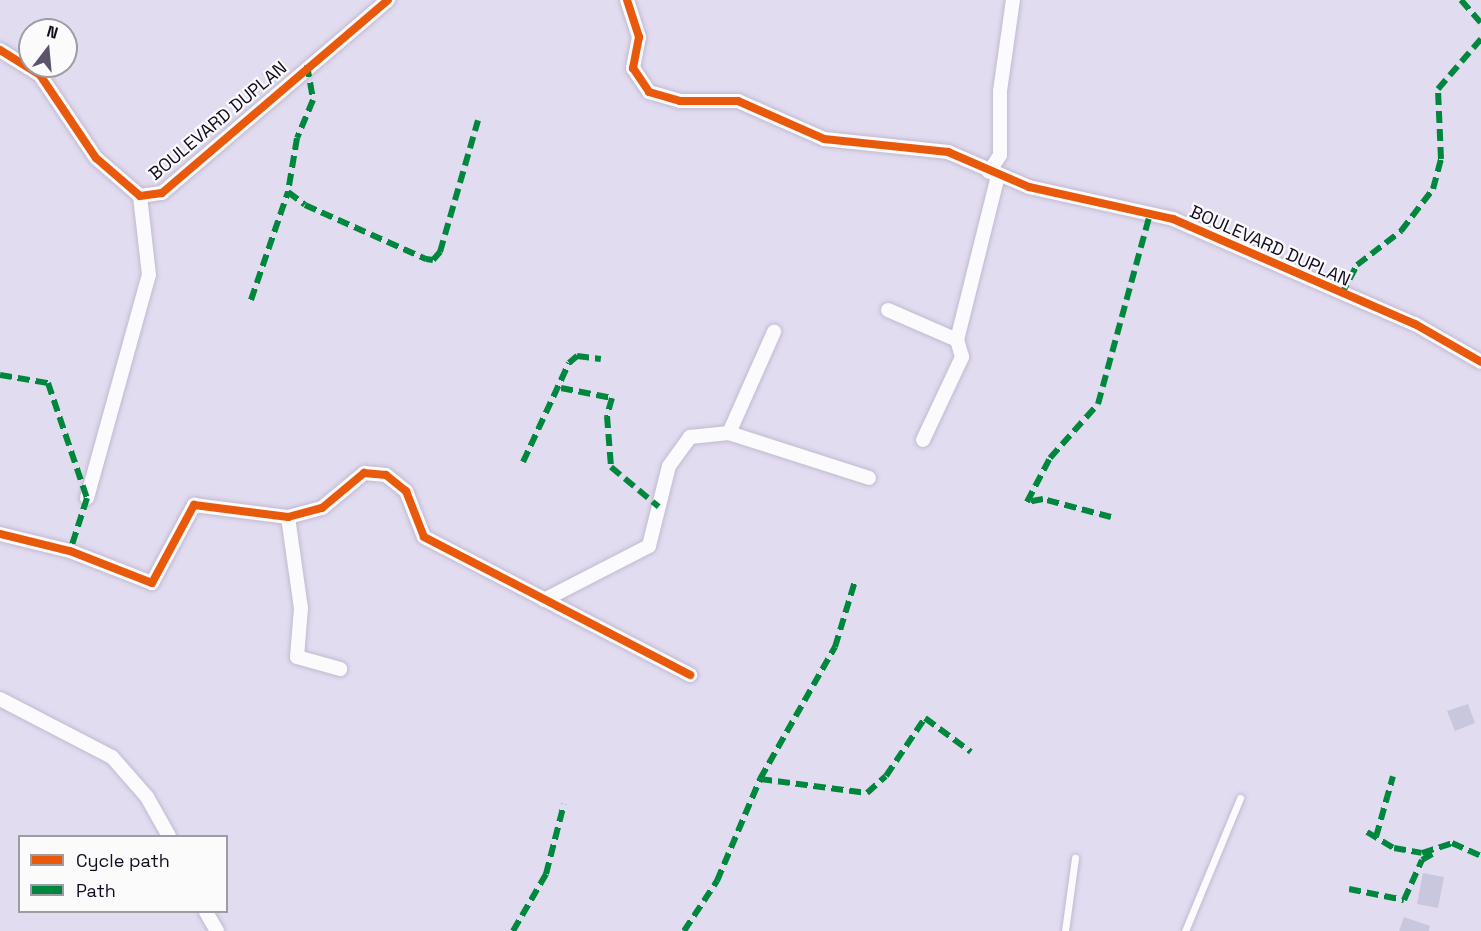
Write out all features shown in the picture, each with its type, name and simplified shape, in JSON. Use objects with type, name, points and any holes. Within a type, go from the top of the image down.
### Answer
[{"type":"street","name":"BOULEVARD DUPLAN","points":[[0,50],[40,75],[96,158],[140,196],[162,193],[388,0]]},
{"type":"street","name":"BOULEVARD DUPLAN","points":[[627,0],[639,38],[633,68],[649,92],[680,101],[738,101],[824,139],[948,152],[993,173],[1173,219],[1415,324],[1481,362]]},
{"type":"street","points":[[923,440],[959,366],[962,351],[957,340],[993,173],[1000,155],[1000,91],[1013,0]]},
{"type":"street","points":[[87,498],[149,275],[140,196]]},
{"type":"street","points":[[888,310],[957,340]]},
{"type":"street","points":[[729,433],[774,333]]},
{"type":"street","points":[[544,600],[649,546],[669,466],[690,437],[729,433],[869,478]]},
{"type":"street","points":[[0,534],[70,551],[152,583],[194,506],[288,517],[332,503],[364,473],[386,475],[406,491],[424,537],[690,675]]},
{"type":"street","points":[[288,517],[301,608],[297,657],[340,669]]},
{"type":"street","points":[[0,699],[112,757],[147,797],[168,835]]},
{"type":"street","points":[[207,913],[217,931]]},
{"type":"lane","points":[[1185,931],[1240,798]]},
{"type":"lane","points":[[1065,931],[1075,858]]},
{"type":"building","points":[[1468,704],[1475,723],[1455,731],[1447,711]]},
{"type":"building","points":[[1423,873],[1444,877],[1438,908],[1417,904]]},
{"type":"building","points":[[1404,917],[1430,926],[1429,931],[1399,931]]},
{"type":"marked path","points":[[1461,0],[1481,23]]},
{"type":"marked path","points":[[1341,295],[1357,265],[1401,231],[1433,189],[1441,159],[1438,89],[1481,39]]},
{"type":"marked path","points":[[307,65],[313,100],[297,138],[288,192],[305,205],[426,259],[433,260],[440,252],[478,120]]},
{"type":"marked path","points":[[251,300],[288,192]]},
{"type":"marked path","points":[[1111,517],[1043,499],[1027,502],[1050,458],[1098,404],[1150,214]]},
{"type":"marked path","points":[[523,462],[569,363],[577,356],[601,359]]},
{"type":"marked path","points":[[0,375],[48,383],[87,498],[70,551]]},
{"type":"marked path","points":[[561,388],[612,398],[607,416],[611,467],[659,507]]},
{"type":"marked path","points":[[684,931],[717,881],[760,779],[835,647],[855,581]]},
{"type":"marked path","points":[[760,779],[867,793],[886,776],[925,718],[971,752]]},
{"type":"marked path","points":[[1376,837],[1393,776]]},
{"type":"marked path","points":[[513,931],[546,874],[564,804]]},
{"type":"marked path","points":[[1367,832],[1394,848],[1422,853],[1452,843],[1481,856]]},
{"type":"marked path","points":[[1349,889],[1404,900],[1422,860],[1432,854]]},
{"type":"cycle path","points":[[0,50],[40,75],[96,158],[140,196],[162,193],[388,0]]},
{"type":"cycle path","points":[[627,0],[639,37],[633,68],[649,92],[680,101],[738,101],[824,139],[948,152],[1029,187],[1173,219],[1415,324],[1481,362]]},
{"type":"cycle path","points":[[0,534],[70,551],[152,583],[194,505],[288,517],[322,508],[364,473],[386,475],[406,491],[424,537],[690,675]]}]
